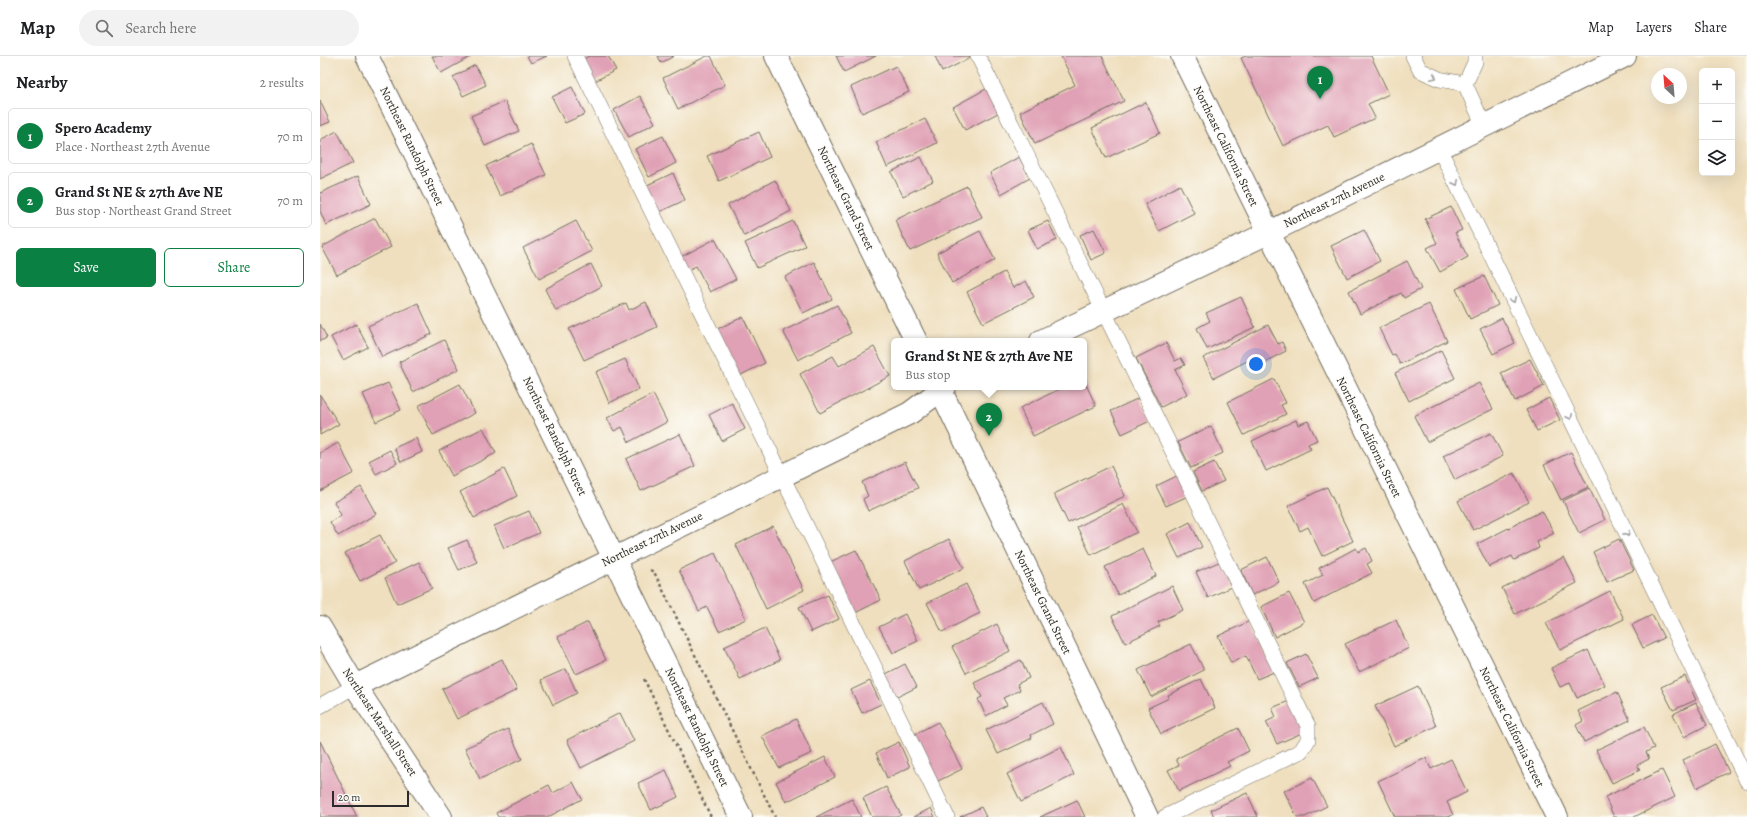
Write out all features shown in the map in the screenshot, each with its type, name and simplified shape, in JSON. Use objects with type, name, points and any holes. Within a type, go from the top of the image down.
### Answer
[{"type":"street","name":"Northeast Randolph Street","points":[[368,56],[741,817]]},
{"type":"street","name":"Northeast Grand Street","points":[[776,56],[915,338]]},
{"type":"street","name":"Northeast California Street","points":[[1182,56],[1556,817]]},
{"type":"street","name":"Northeast 27th Avenue","points":[[1047,338],[1268,233],[1625,56]]},
{"type":"street","name":"Northeast 27th Avenue","points":[[355,686],[910,413],[939,390]]},
{"type":"street","name":"Northeast Grand Street","points":[[942,390],[1147,817]]},
{"type":"street","name":"Northeast Marshall Street","points":[[320,627],[355,686],[441,817]]},
{"type":"lane","points":[[574,56],[782,475],[947,817]]},
{"type":"lane","points":[[978,56],[1308,726],[1308,740],[1301,751],[1165,817]]},
{"type":"lane","points":[[1414,56],[1420,70],[1439,79],[1464,84]]},
{"type":"lane","points":[[1464,84],[1475,62],[1475,56]]},
{"type":"lane","points":[[1464,84],[1484,126]]},
{"type":"lane","points":[[1439,148],[1747,781]]},
{"type":"lane","points":[[320,706],[355,686]]},
{"type":"path","points":[[650,570],[654,572],[775,817]]},
{"type":"path","points":[[643,677],[711,817]]},
{"type":"building","points":[[432,56],[472,56],[441,73]]},
{"type":"building","points":[[527,56],[547,56],[531,63]]},
{"type":"building","points":[[589,56],[608,56],[616,70],[593,82],[582,60]]},
{"type":"building","points":[[658,56],[674,56],[661,63]]},
{"type":"building","points":[[707,56],[711,56],[725,85],[678,109],[663,78]]},
{"type":"building","points":[[836,56],[876,56],[844,72]]},
{"type":"building","points":[[935,56],[969,56],[970,58],[942,72]]},
{"type":"building","points":[[1061,56],[1102,56],[1124,101],[1035,144],[1020,112],[1075,85]]},
{"type":"building","points":[[1246,56],[1371,56],[1389,94],[1368,104],[1375,118],[1334,137],[1328,125],[1283,146],[1241,58]]},
{"type":"building","points":[[475,65],[486,85],[463,96],[453,77]]},
{"type":"building","points":[[896,66],[909,92],[862,113],[851,87]]},
{"type":"building","points":[[572,87],[585,114],[565,123],[552,97]]},
{"type":"building","points":[[986,89],[998,113],[965,130],[953,107]]},
{"type":"building","points":[[640,96],[655,123],[629,137],[614,110]]},
{"type":"building","points":[[320,101],[330,122],[320,126]]},
{"type":"building","points":[[505,101],[519,131],[485,146],[471,116]]},
{"type":"building","points":[[1146,102],[1160,133],[1106,158],[1092,128]]},
{"type":"building","points":[[925,119],[937,143],[887,167],[876,142]]},
{"type":"building","points":[[337,131],[353,163],[320,179],[320,140]]},
{"type":"building","points":[[759,132],[770,157],[719,181],[707,156]]},
{"type":"building","points":[[663,136],[676,163],[649,177],[635,149]]},
{"type":"building","points":[[531,144],[546,175],[500,196],[486,166]]},
{"type":"building","points":[[921,157],[933,181],[903,196],[891,172]]},
{"type":"building","points":[[1019,157],[1030,178],[1001,194],[990,173]]},
{"type":"building","points":[[673,173],[685,200],[657,213],[645,186]]},
{"type":"building","points":[[358,176],[371,204],[326,225],[320,211],[320,193]]},
{"type":"building","points":[[775,180],[791,211],[744,236],[728,205]]},
{"type":"building","points":[[1180,185],[1194,213],[1159,231],[1145,204]]},
{"type":"building","points":[[967,186],[982,217],[910,251],[895,220]]},
{"type":"building","points":[[1451,207],[1462,230],[1455,233],[1468,257],[1440,272],[1427,248],[1437,243],[1425,219]]},
{"type":"building","points":[[375,218],[391,247],[337,275],[322,247]]},
{"type":"building","points":[[576,221],[592,251],[539,279],[523,248]]},
{"type":"building","points":[[793,221],[805,246],[757,268],[745,243]]},
{"type":"building","points":[[1048,221],[1057,240],[1037,249],[1028,230]]},
{"type":"building","points":[[1094,229],[1106,253],[1091,260],[1080,235]]},
{"type":"building","points":[[1364,230],[1380,261],[1347,278],[1331,246]]},
{"type":"building","points":[[980,231],[995,260],[952,283],[937,253]]},
{"type":"building","points":[[715,239],[736,279],[710,292],[696,266],[686,271],[679,258]]},
{"type":"building","points":[[1407,261],[1421,289],[1404,298],[1401,293],[1360,314],[1349,291]]},
{"type":"building","points":[[814,262],[832,299],[803,313],[785,277]]},
{"type":"building","points":[[591,264],[602,286],[556,311],[545,289]]},
{"type":"building","points":[[1004,272],[1013,288],[1026,281],[1034,297],[983,323],[967,292]]},
{"type":"building","points":[[1484,276],[1498,305],[1470,319],[1456,289]]},
{"type":"building","points":[[1241,297],[1255,327],[1207,349],[1197,328],[1210,321],[1206,313]]},
{"type":"building","points":[[646,302],[657,327],[584,360],[569,329],[626,303],[629,310]]},
{"type":"building","points":[[418,303],[432,334],[382,357],[368,326]]},
{"type":"building","points":[[1429,304],[1447,341],[1400,364],[1395,354],[1392,355],[1379,328]]},
{"type":"building","points":[[837,305],[851,333],[798,360],[783,331]]},
{"type":"building","points":[[743,317],[765,363],[737,377],[715,330]]},
{"type":"building","points":[[1502,318],[1515,343],[1493,354],[1480,329]]},
{"type":"building","points":[[320,324],[327,338],[320,341]]},
{"type":"building","points":[[356,324],[368,347],[343,360],[331,337]]},
{"type":"building","points":[[1268,325],[1278,344],[1282,342],[1286,351],[1251,369],[1247,361],[1214,378],[1203,358]]},
{"type":"building","points":[[444,340],[459,369],[413,392],[399,362]]},
{"type":"building","points":[[1166,343],[1175,361],[1181,358],[1185,365],[1175,370],[1187,394],[1161,407],[1136,358]]},
{"type":"building","points":[[874,347],[890,376],[820,413],[800,374],[833,356],[839,366]]},
{"type":"building","points":[[1441,350],[1455,378],[1409,401],[1395,373]]},
{"type":"building","points":[[625,359],[639,389],[609,403],[596,372]]},
{"type":"building","points":[[1530,359],[1544,386],[1515,401],[1501,373]]},
{"type":"building","points":[[1274,379],[1286,403],[1281,405],[1286,414],[1244,435],[1228,402]]},
{"type":"building","points":[[388,383],[401,410],[376,422],[363,394]]},
{"type":"building","points":[[1479,383],[1493,409],[1427,442],[1414,416]]},
{"type":"building","points":[[460,384],[475,413],[433,435],[418,406]]},
{"type":"building","points":[[1087,386],[1096,406],[1033,436],[1020,408],[1058,390],[1087,390]]},
{"type":"building","points":[[653,394],[667,422],[629,442],[622,427],[614,431],[607,418]]},
{"type":"building","points":[[320,395],[339,424],[320,435]]},
{"type":"building","points":[[1139,398],[1150,421],[1122,434],[1111,411]]},
{"type":"building","points":[[1549,398],[1560,420],[1537,431],[1526,410]]},
{"type":"building","points":[[732,403],[745,429],[722,441],[709,415]]},
{"type":"building","points":[[1296,420],[1298,425],[1308,421],[1317,440],[1308,444],[1311,449],[1266,471],[1252,441]]},
{"type":"building","points":[[1211,426],[1223,453],[1191,468],[1178,442]]},
{"type":"building","points":[[483,428],[496,453],[452,476],[439,451]]},
{"type":"building","points":[[1491,433],[1503,456],[1455,480],[1443,456]]},
{"type":"building","points":[[680,434],[695,466],[641,491],[626,459]]},
{"type":"building","points":[[416,438],[422,452],[401,462],[394,448]]},
{"type":"building","points":[[338,443],[354,473],[320,491],[320,453]]},
{"type":"building","points":[[390,450],[397,463],[376,474],[369,461]]},
{"type":"building","points":[[1571,452],[1588,487],[1561,500],[1544,465]]},
{"type":"building","points":[[905,462],[918,488],[868,511],[863,499],[868,496],[862,482]]},
{"type":"building","points":[[1214,462],[1224,481],[1202,491],[1193,472]]},
{"type":"building","points":[[1111,466],[1125,496],[1068,523],[1054,494]]},
{"type":"building","points":[[504,469],[517,496],[474,518],[460,492]]},
{"type":"building","points":[[1514,473],[1529,502],[1473,530],[1458,501]]},
{"type":"building","points":[[1179,475],[1188,496],[1166,506],[1156,486]]},
{"type":"building","points":[[361,487],[376,514],[338,536],[330,522],[341,515],[334,502]]},
{"type":"building","points":[[1327,487],[1353,541],[1322,556],[1308,527],[1300,531],[1288,506]]},
{"type":"building","points":[[1589,488],[1605,520],[1579,533],[1563,501]]},
{"type":"building","points":[[1123,504],[1137,532],[1091,555],[1077,527]]},
{"type":"building","points":[[529,511],[539,533],[504,548],[494,526]]},
{"type":"building","points":[[1542,511],[1554,533],[1537,542],[1539,548],[1514,560],[1512,556],[1489,567],[1477,544]]},
{"type":"building","points":[[1190,522],[1202,547],[1179,558],[1167,534]]},
{"type":"building","points":[[773,526],[804,590],[766,609],[736,545]]},
{"type":"building","points":[[380,535],[395,563],[360,581],[345,553]]},
{"type":"building","points":[[949,539],[964,568],[919,590],[905,561]]},
{"type":"building","points":[[1619,539],[1634,570],[1607,582],[1593,552]]},
{"type":"building","points":[[467,540],[477,562],[459,570],[448,548]]},
{"type":"building","points":[[1356,548],[1358,552],[1366,548],[1372,561],[1367,564],[1372,573],[1314,603],[1305,584],[1323,575],[1319,568]]},
{"type":"building","points":[[1143,549],[1156,576],[1118,595],[1105,567]]},
{"type":"building","points":[[856,550],[881,600],[855,613],[830,562]]},
{"type":"building","points":[[715,553],[746,619],[719,631],[707,607],[699,611],[679,570]]},
{"type":"building","points":[[1267,557],[1279,582],[1252,595],[1241,570]]},
{"type":"building","points":[[1564,557],[1577,583],[1515,614],[1502,588]]},
{"type":"building","points":[[1221,561],[1233,586],[1208,598],[1196,572]]},
{"type":"building","points":[[419,562],[432,588],[397,604],[385,578]]},
{"type":"building","points":[[966,584],[980,613],[942,632],[927,603]]},
{"type":"building","points":[[1172,586],[1183,610],[1158,622],[1160,626],[1125,643],[1112,616]]},
{"type":"building","points":[[1610,591],[1624,619],[1560,650],[1546,623]]},
{"type":"building","points":[[1289,593],[1304,622],[1275,637],[1261,607]]},
{"type":"building","points":[[828,595],[839,619],[811,632],[799,607]]},
{"type":"building","points":[[905,614],[918,641],[893,653],[879,627]]},
{"type":"building","points":[[1652,615],[1664,638],[1643,648],[1632,625]]},
{"type":"building","points":[[1396,620],[1409,648],[1359,672],[1345,644]]},
{"type":"building","points":[[1250,621],[1274,672],[1257,679],[1246,656],[1231,663],[1218,636]]},
{"type":"building","points":[[588,622],[606,660],[576,674],[558,637]]},
{"type":"building","points":[[997,624],[1010,651],[966,673],[952,647]]},
{"type":"building","points":[[765,628],[780,660],[740,679],[724,647]]},
{"type":"building","points":[[1191,644],[1204,670],[1151,697],[1138,670]]},
{"type":"building","points":[[1588,650],[1605,685],[1577,698],[1570,683],[1560,687],[1551,668]]},
{"type":"building","points":[[1306,654],[1318,678],[1299,687],[1287,663]]},
{"type":"building","points":[[502,659],[517,690],[457,719],[442,689]]},
{"type":"building","points":[[1021,660],[1029,678],[1017,684],[1020,690],[1003,698],[1007,705],[986,716],[978,699],[982,697],[974,683]]},
{"type":"building","points":[[905,664],[917,687],[895,698],[884,675]]},
{"type":"building","points":[[566,669],[577,693],[553,705],[541,680]]},
{"type":"building","points":[[1685,676],[1696,700],[1673,710],[1661,687]]},
{"type":"building","points":[[1201,679],[1215,708],[1161,734],[1148,708],[1169,698],[1168,695]]},
{"type":"building","points":[[870,681],[881,704],[862,713],[851,690]]},
{"type":"building","points":[[1418,686],[1436,726],[1394,746],[1375,706]]},
{"type":"building","points":[[1617,692],[1630,720],[1584,742],[1576,725],[1583,721],[1578,711]]},
{"type":"building","points":[[1289,701],[1304,732],[1277,744],[1266,722],[1276,717],[1272,708]]},
{"type":"building","points":[[1043,702],[1053,724],[1031,735],[1032,738],[998,754],[986,730]]},
{"type":"building","points":[[1696,703],[1707,725],[1684,737],[1673,714]]},
{"type":"building","points":[[620,713],[634,741],[581,768],[567,740]]},
{"type":"building","points":[[796,719],[812,753],[779,768],[762,736]]},
{"type":"building","points":[[938,722],[962,769],[936,782],[913,735]]},
{"type":"building","points":[[1644,727],[1654,748],[1646,752],[1649,759],[1637,765],[1640,770],[1612,783],[1596,750]]},
{"type":"building","points":[[1238,728],[1249,751],[1227,762],[1230,766],[1179,791],[1168,770],[1179,765],[1176,759]]},
{"type":"building","points":[[508,729],[522,759],[480,779],[465,748]]},
{"type":"building","points":[[320,741],[357,817],[320,817]]},
{"type":"building","points":[[899,742],[910,767],[887,778],[876,753]]},
{"type":"building","points":[[1715,744],[1729,772],[1696,788],[1683,760]]},
{"type":"building","points":[[1061,747],[1074,775],[1021,802],[1007,774]]},
{"type":"building","points":[[825,757],[835,777],[786,802],[776,782]]},
{"type":"building","points":[[1426,758],[1431,769],[1451,759],[1467,792],[1447,802],[1453,815],[1448,817],[1395,817],[1378,781]]},
{"type":"building","points":[[666,770],[678,797],[651,810],[638,783]]},
{"type":"building","points":[[1662,770],[1675,797],[1634,817],[1614,817],[1605,797]]},
{"type":"building","points":[[1312,778],[1327,806],[1305,817],[1297,817],[1284,791]]},
{"type":"building","points":[[573,782],[582,799],[548,817],[498,817],[496,813],[549,785],[553,793]]},
{"type":"building","points":[[886,787],[901,815],[897,817],[872,817],[863,798]]},
{"type":"building","points":[[1247,793],[1258,817],[1214,817],[1211,810]]},
{"type":"building","points":[[852,799],[861,817],[816,817]]},
{"type":"building","points":[[1077,800],[1085,817],[1040,817]]},
{"type":"building","points":[[981,807],[986,817],[960,817]]},
{"type":"building","points":[[931,808],[935,817],[914,817]]},
{"type":"place","name":"Spero Academy","points":[[1320,99]]},
{"type":"place","name":"Grand St NE & 27th Ave NE","points":[[989,436]]}]
